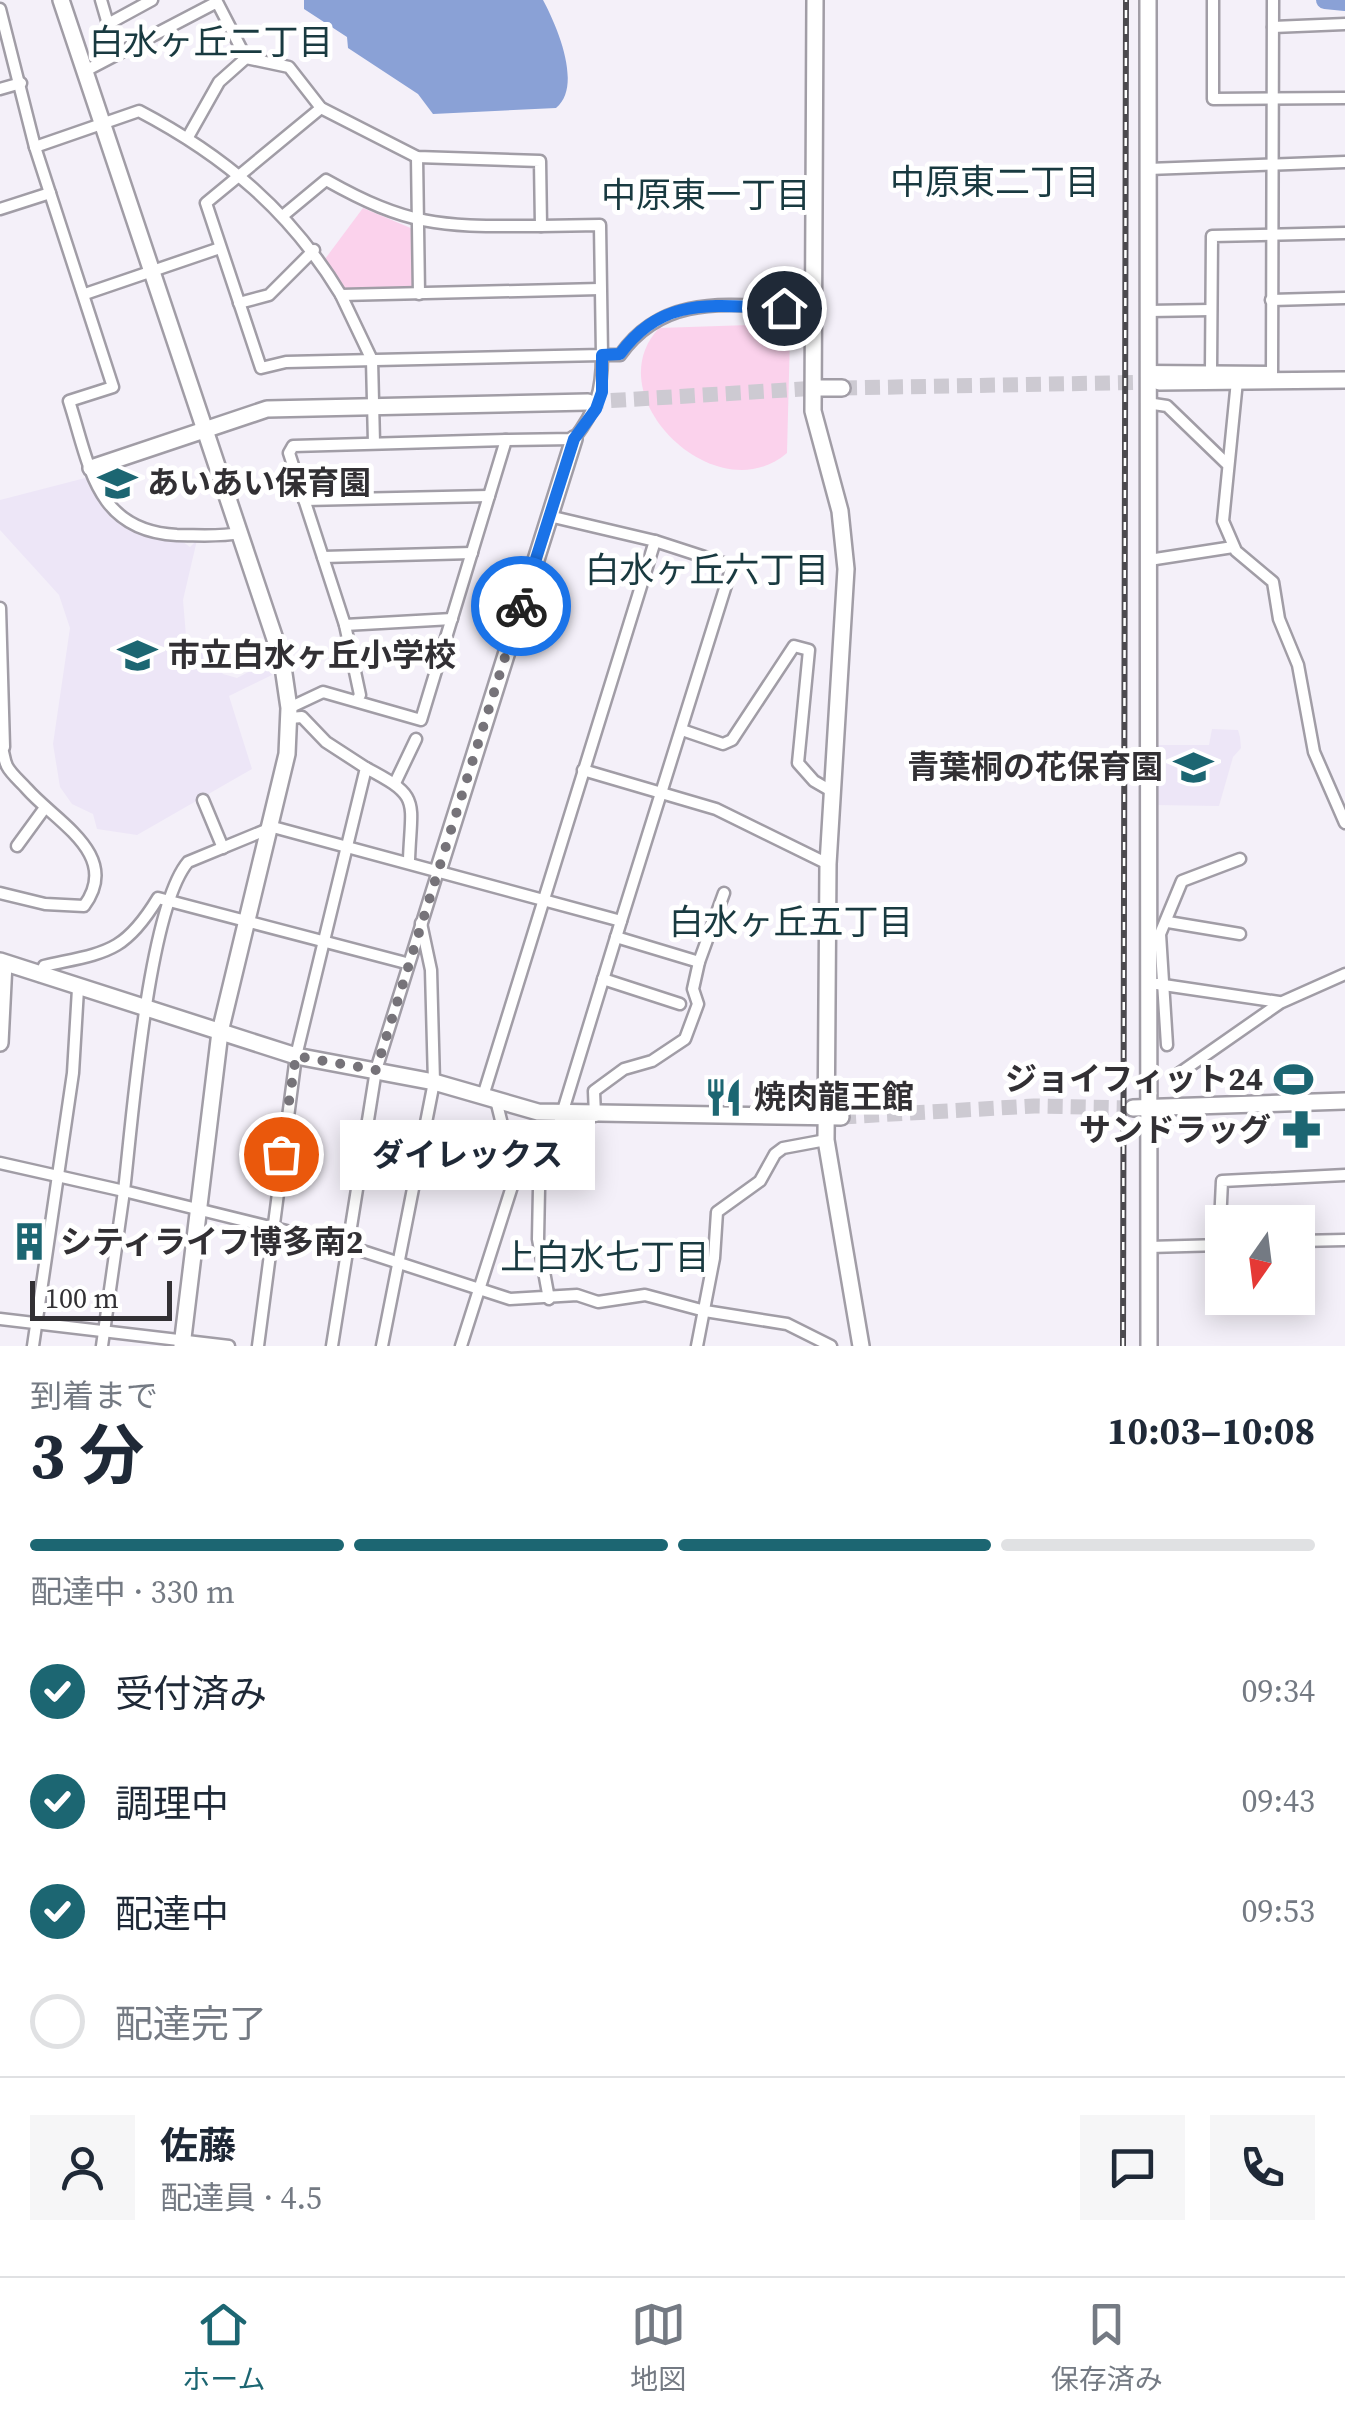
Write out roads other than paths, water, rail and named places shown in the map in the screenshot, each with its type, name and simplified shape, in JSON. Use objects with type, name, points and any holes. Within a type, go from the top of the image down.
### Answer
[{"type":"street","points":[[61,0],[282,660],[290,713],[273,827],[220,1032],[182,1343]]},
{"type":"street","points":[[101,0],[108,24],[152,0]]},
{"type":"street","points":[[815,0],[813,411],[845,536],[828,864],[833,1117],[826,1140],[861,1346]]},
{"type":"street","points":[[1148,0],[1148,311],[1153,376],[1147,403],[1154,984],[1167,998],[1167,1045]]},
{"type":"street","points":[[1213,0],[1213,99],[1345,98]]},
{"type":"street","points":[[1272,377],[1273,0]]},
{"type":"street","points":[[86,70],[217,2],[246,58]]},
{"type":"street","points":[[0,9],[35,147],[113,386],[69,401],[102,498],[133,526],[152,534],[224,536],[240,532]]},
{"type":"street","points":[[1272,26],[1345,24]]},
{"type":"street","points":[[246,58],[289,67],[321,108],[417,157],[540,161],[541,226]]},
{"type":"street","points":[[188,136],[219,82],[246,58]]},
{"type":"street","points":[[0,89],[21,83]]},
{"type":"street","points":[[321,108],[206,204],[261,368],[286,362],[620,354],[655,317],[682,308],[816,308]]},
{"type":"street","points":[[35,147],[140,111],[188,136],[241,175],[285,214],[342,295],[372,360],[374,444]]},
{"type":"street","points":[[417,157],[419,294]]},
{"type":"street","points":[[1148,169],[1345,162]]},
{"type":"street","points":[[285,214],[326,180],[368,204],[417,222],[600,225],[602,392],[596,409],[574,439],[406,963],[376,1070],[332,1346]]},
{"type":"street","points":[[0,209],[50,193]]},
{"type":"street","points":[[1210,372],[1212,236],[1345,233]]},
{"type":"street","points":[[85,294],[220,248]]},
{"type":"street","points":[[239,303],[269,295],[314,250]]},
{"type":"street","points":[[342,295],[600,289]]},
{"type":"street","points":[[1271,300],[1345,298]]},
{"type":"street","points":[[1148,311],[1211,310]]},
{"type":"street","points":[[1153,376],[1210,372],[1345,380]]},
{"type":"street","points":[[1153,376],[1236,381],[1272,377]]},
{"type":"street","points":[[1236,381],[1222,512],[1233,548],[1273,582],[1276,608],[1298,665],[1314,752],[1345,823]]},
{"type":"street","points":[[818,388],[842,388]]},
{"type":"street","points":[[91,468],[267,409],[588,402]]},
{"type":"street","points":[[1147,403],[1167,406],[1226,463]]},
{"type":"street","points":[[357,700],[360,695],[345,624],[289,453],[293,446],[574,439]]},
{"type":"street","points":[[290,713],[323,692],[422,720],[506,440]]},
{"type":"street","points":[[304,500],[489,496]]},
{"type":"street","points":[[549,516],[655,541],[732,566],[539,1189],[538,1239],[549,1299]]},
{"type":"street","points":[[461,1346],[515,1177],[489,1098],[542,898],[655,541]]},
{"type":"street","points":[[1148,560],[1233,548]]},
{"type":"street","points":[[323,557],[472,554]]},
{"type":"street","points":[[0,608],[5,764],[44,809],[86,843],[94,859],[92,896],[84,906],[45,904],[0,893]]},
{"type":"street","points":[[345,624],[452,620]]},
{"type":"street","points":[[682,730],[723,744],[732,740],[794,646],[809,650],[798,763],[814,782],[833,792]]},
{"type":"street","points":[[290,713],[302,717],[326,742],[406,789],[411,801],[409,860]]},
{"type":"street","points":[[395,783],[416,739]]},
{"type":"street","points":[[258,1346],[296,1056],[366,768]]},
{"type":"street","points":[[582,770],[662,790],[716,809],[828,864]]},
{"type":"street","points":[[202,800],[223,848]]},
{"type":"street","points":[[17,846],[44,809]]},
{"type":"street","points":[[102,1346],[145,1011],[170,900],[188,862],[273,827],[409,860],[621,921]]},
{"type":"street","points":[[1149,1346],[1150,1247],[1140,1107],[1160,934],[1182,882],[1240,859]]},
{"type":"street","points":[[595,1116],[594,1090],[685,1040],[698,1004],[693,989],[699,962],[724,892]]},
{"type":"street","points":[[40,976],[44,966],[99,954],[135,935],[158,898],[406,963]]},
{"type":"street","points":[[382,1346],[434,1082],[431,970],[420,920]]},
{"type":"street","points":[[1168,922],[1240,934]]},
{"type":"street","points":[[616,938],[699,962]]},
{"type":"street","points":[[0,1043],[2,962],[145,1011],[296,1056],[434,1082],[563,1114],[833,1117]]},
{"type":"street","points":[[1174,1078],[1280,1002],[1345,974]]},
{"type":"street","points":[[603,979],[680,1004]]},
{"type":"street","points":[[1154,984],[1280,1002]]},
{"type":"street","points":[[33,1346],[73,1073],[78,989]]},
{"type":"street","points":[[1140,1107],[1345,1101]]},
{"type":"street","points":[[697,1346],[706,1312],[717,1212],[760,1181],[774,1154],[783,1148],[826,1140]]},
{"type":"street","points":[[0,1162],[347,1246],[510,1299],[576,1294],[598,1302],[645,1295],[706,1312],[787,1324],[830,1346]]},
{"type":"street","points":[[1222,1205],[1222,1181],[1345,1175]]},
{"type":"street","points":[[1315,1241],[1345,1240]]},
{"type":"street","points":[[1150,1247],[1205,1245]]},
{"type":"street","points":[[0,1319],[229,1346]]},
{"type":"water","points":[[304,0],[543,0],[565,55],[564,98],[556,108],[433,114],[418,94],[348,48],[347,37],[304,9]]},
{"type":"waterway","points":[[1325,0],[1345,2]]},
{"type":"tunnel","points":[[842,388],[1158,382]]},
{"type":"tunnel","points":[[588,402],[819,388]]},
{"type":"tunnel","points":[[841,1117],[1034,1106],[1133,1108]]},
{"type":"railway","points":[[1123,1346],[1126,0]]},
{"type":"place","name":"あいあい保育園","points":[[117,483]]},
{"type":"place","name":"市立白水ヶ丘小学校","points":[[138,655]]},
{"type":"place","name":"青葉桐の花保育園","points":[[1193,767]]},
{"type":"place","name":"ジョイフィット24","points":[[1293,1079]]},
{"type":"place","name":"焼肉龍王館","points":[[724,1097]]},
{"type":"place","name":"サンドラッグ","points":[[1301,1130]]},
{"type":"place","name":"ダイレックス","points":[[281,1154]]},
{"type":"place","name":"シティライフ博多南2","points":[[30,1242]]},
{"type":"district","name":"白水ヶ丘二丁目","points":[[211,42]]},
{"type":"district","name":"中原東二丁目","points":[[995,182]]},
{"type":"district","name":"中原東一丁目","points":[[706,195]]},
{"type":"district","name":"白水ヶ丘六丁目","points":[[707,570]]},
{"type":"district","name":"白水ヶ丘五丁目","points":[[791,922]]},
{"type":"district","name":"上白水七丁目","points":[[605,1257]]}]
